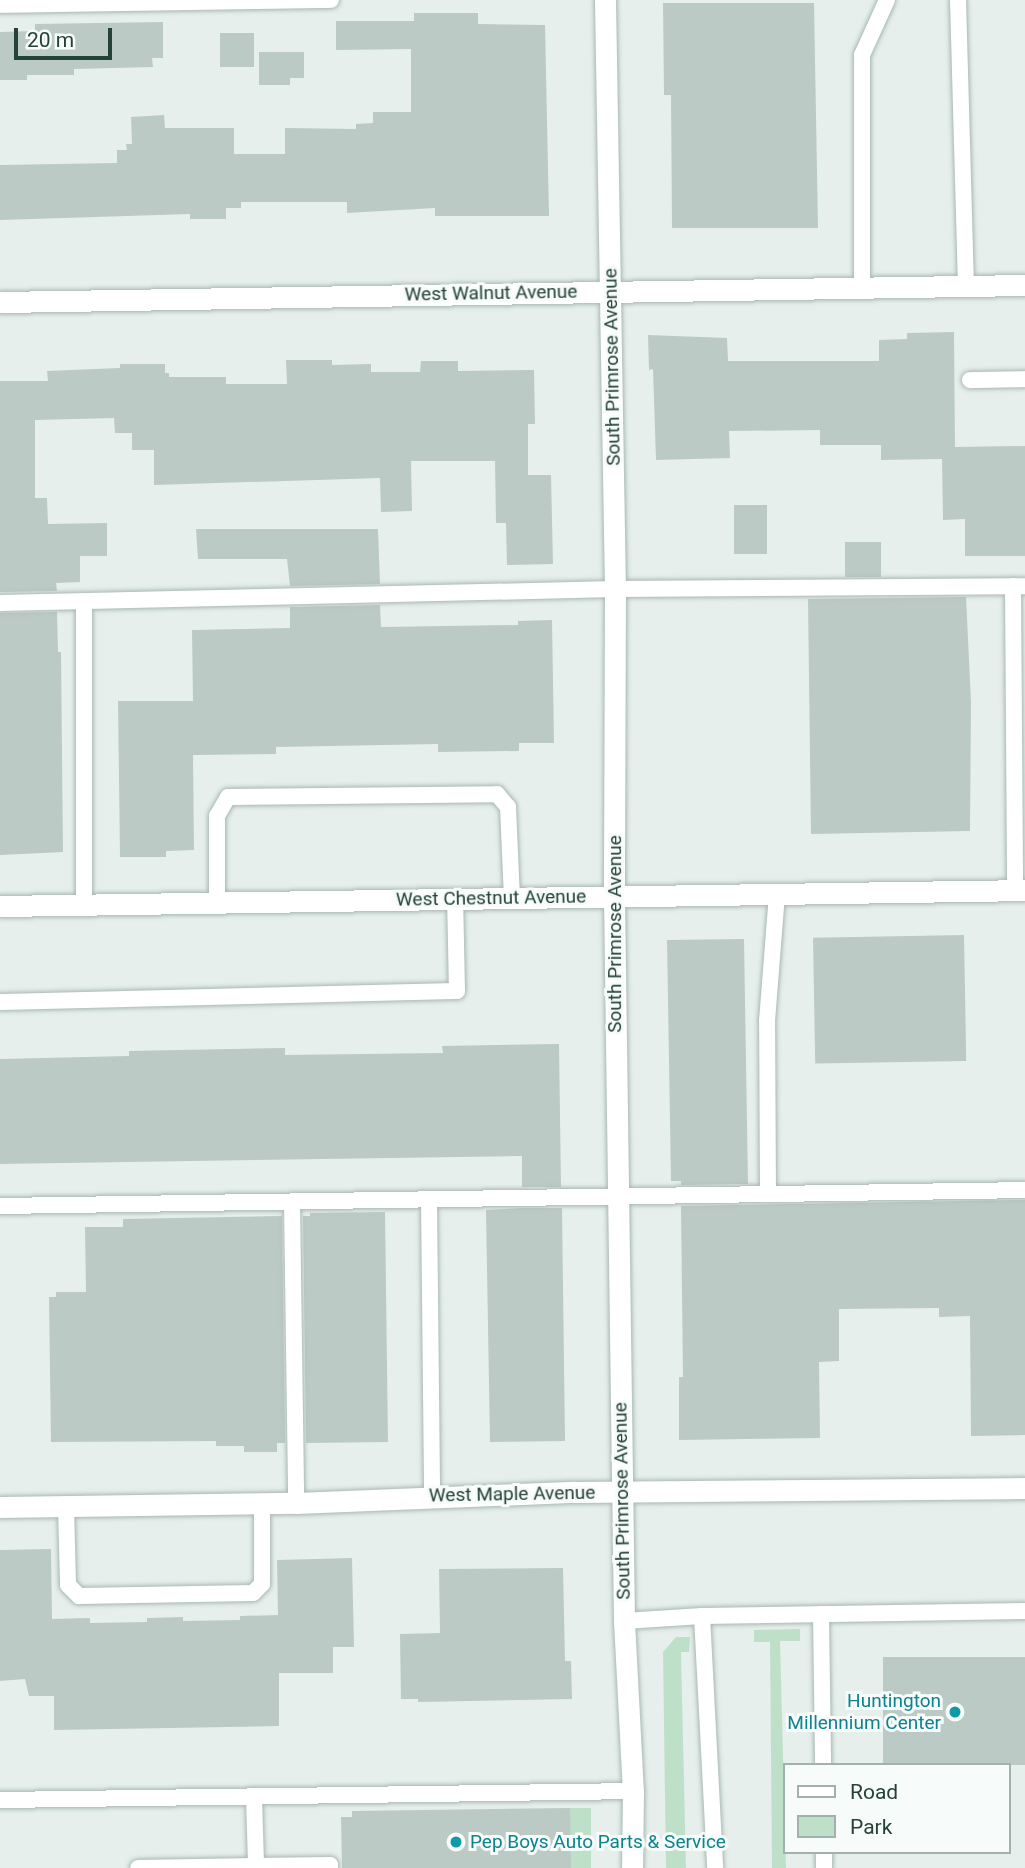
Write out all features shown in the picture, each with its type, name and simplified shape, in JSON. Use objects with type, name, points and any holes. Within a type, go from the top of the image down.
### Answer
[{"type":"street","name":"South Primrose Avenue","points":[[605,0],[615,589],[614,895],[624,1621],[633,1791],[632,1868]]},
{"type":"street","name":"West Walnut Avenue","points":[[0,302],[1025,285]]},
{"type":"street","name":"West Chestnut Avenue","points":[[0,906],[1020,890]]},
{"type":"street","name":"West Maple Avenue","points":[[0,1507],[296,1503],[432,1495],[1025,1488]]},
{"type":"lane","points":[[0,5],[331,0]]},
{"type":"lane","points":[[862,288],[862,55],[887,0]]},
{"type":"lane","points":[[958,0],[966,286]]},
{"type":"lane","points":[[970,380],[1025,379]]},
{"type":"lane","points":[[0,603],[615,589],[1019,586],[1020,890]]},
{"type":"lane","points":[[84,601],[84,905]]},
{"type":"lane","points":[[217,903],[217,816],[228,797],[497,794],[508,807],[512,899]]},
{"type":"lane","points":[[768,1194],[767,1021],[777,894]]},
{"type":"lane","points":[[0,1002],[457,991],[455,899]]},
{"type":"lane","points":[[0,1206],[1025,1190]]},
{"type":"lane","points":[[429,1199],[432,1495]]},
{"type":"lane","points":[[292,1202],[296,1503]]},
{"type":"lane","points":[[66,1506],[68,1585],[79,1596],[106,1596],[253,1593],[262,1584],[262,1503]]},
{"type":"lane","points":[[624,1621],[702,1616],[1025,1611]]},
{"type":"lane","points":[[821,1614],[823,1763]]},
{"type":"lane","points":[[702,1616],[715,1868]]},
{"type":"lane","points":[[0,1800],[633,1791]]},
{"type":"lane","points":[[254,1797],[256,1866]]},
{"type":"lane","points":[[138,1868],[330,1865],[330,1868]]},
{"type":"green space","points":[[800,1629],[800,1641],[780,1641],[783,1854],[786,1854],[786,1868],[772,1868],[770,1642],[754,1642],[754,1630]]},
{"type":"green space","points":[[676,1637],[690,1637],[689,1652],[681,1652],[686,1868],[666,1868],[663,1652]]},
{"type":"green space","points":[[570,1808],[591,1808],[591,1868],[570,1868]]},
{"type":"building","points":[[663,3],[814,3],[818,228],[672,228],[671,95],[664,95]]},
{"type":"building","points":[[414,13],[478,13],[478,24],[545,25],[549,216],[435,216],[435,208],[347,213],[347,202],[241,202],[241,208],[226,208],[226,219],[190,219],[190,214],[0,220],[0,165],[117,163],[117,150],[127,150],[126,144],[132,144],[131,117],[164,115],[165,128],[234,128],[234,154],[285,154],[285,128],[356,129],[356,124],[373,123],[373,112],[411,112],[411,49],[336,50],[336,21],[414,21]]},
{"type":"building","points":[[163,22],[163,58],[152,58],[153,67],[74,69],[74,75],[27,75],[27,80],[0,80],[0,32],[35,31],[35,24]]},
{"type":"building","points":[[220,33],[254,33],[254,67],[220,67]]},
{"type":"building","points":[[259,52],[304,52],[304,78],[290,78],[290,85],[259,85]]},
{"type":"building","points":[[954,332],[955,447],[1025,446],[1025,556],[965,556],[965,519],[943,520],[942,459],[881,460],[881,445],[820,445],[820,430],[729,431],[730,458],[656,460],[653,369],[649,370],[648,335],[727,338],[728,361],[879,361],[879,340],[907,339],[907,333]]},
{"type":"building","points":[[286,360],[332,360],[332,365],[371,364],[371,372],[420,372],[421,361],[458,361],[458,371],[534,370],[535,424],[528,424],[528,475],[551,475],[553,564],[507,565],[506,523],[496,523],[495,461],[411,461],[412,511],[381,512],[380,478],[154,485],[154,450],[132,450],[132,433],[115,433],[114,418],[35,420],[35,498],[47,498],[48,524],[107,523],[107,556],[80,556],[80,582],[56,583],[57,591],[0,592],[0,381],[48,381],[47,371],[120,368],[120,364],[165,364],[165,373],[169,373],[169,377],[226,377],[226,384],[287,384]]},
{"type":"building","points":[[734,505],[767,505],[767,554],[734,554]]},
{"type":"building","points":[[196,529],[378,529],[380,584],[290,586],[287,559],[198,559]]},
{"type":"building","points":[[845,542],[881,542],[881,577],[845,577]]},
{"type":"building","points":[[966,597],[971,702],[970,831],[811,834],[808,599]]},
{"type":"building","points":[[380,605],[381,627],[518,625],[518,621],[552,620],[554,743],[519,743],[519,751],[438,752],[438,744],[276,747],[276,754],[193,755],[194,850],[166,851],[166,857],[120,857],[118,701],[193,701],[192,630],[290,628],[290,607]]},
{"type":"building","points":[[57,612],[58,652],[61,652],[63,852],[0,855],[0,613]]},
{"type":"building","points":[[964,935],[966,1061],[815,1064],[813,938]]},
{"type":"building","points":[[744,939],[748,1184],[681,1185],[681,1181],[671,1181],[667,940]]},
{"type":"building","points":[[559,1044],[561,1187],[522,1187],[522,1156],[0,1164],[0,1059],[129,1056],[129,1051],[285,1048],[285,1055],[443,1053],[442,1046]]},
{"type":"building","points":[[1025,1200],[1025,1435],[971,1436],[970,1316],[939,1317],[939,1308],[839,1309],[839,1361],[819,1362],[820,1438],[679,1440],[679,1377],[683,1377],[681,1206]]},
{"type":"building","points":[[562,1208],[565,1441],[490,1442],[486,1210]]},
{"type":"building","points":[[385,1212],[388,1442],[306,1443],[303,1216],[310,1216],[310,1213]]},
{"type":"building","points":[[282,1216],[285,1443],[277,1443],[277,1452],[244,1452],[244,1446],[216,1446],[216,1441],[51,1442],[49,1297],[56,1297],[56,1292],[86,1292],[85,1227],[123,1227],[123,1219]]},
{"type":"building","points":[[51,1549],[52,1619],[90,1618],[90,1623],[147,1622],[147,1618],[183,1617],[183,1621],[240,1620],[240,1616],[278,1615],[277,1560],[352,1558],[354,1647],[333,1647],[333,1673],[279,1673],[279,1726],[54,1730],[54,1696],[29,1696],[25,1679],[0,1681],[0,1550]]},
{"type":"building","points":[[563,1568],[565,1661],[571,1661],[572,1699],[418,1702],[418,1699],[401,1699],[400,1634],[440,1633],[439,1569]]},
{"type":"building","name":"Huntington Millennium Center","points":[[883,1657],[1025,1657],[1025,1765],[883,1763]]},
{"type":"building","name":"Pep Boys Auto Parts & Service","points":[[570,1808],[571,1868],[342,1868],[341,1817],[352,1817],[352,1811]]},
{"type":"place","name":"Huntington Millennium Center","points":[[955,1712]]},
{"type":"place","name":"Pep Boys Auto Parts & Service","points":[[456,1842]]}]
